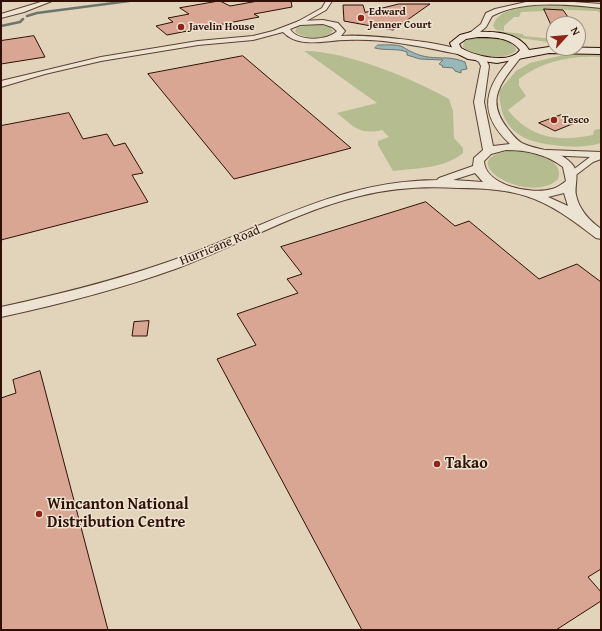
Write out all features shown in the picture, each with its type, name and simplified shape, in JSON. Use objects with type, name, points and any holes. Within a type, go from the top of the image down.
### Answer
[{"type":"main road","points":[[546,44],[498,36],[471,35],[457,40],[454,46],[462,53],[476,58],[496,60],[549,50],[601,51]]},
{"type":"main road","points":[[508,38],[522,46],[525,50],[520,55]]},
{"type":"main road","points":[[586,46],[601,46]]},
{"type":"street","points":[[1,16],[22,11],[50,1]]},
{"type":"street","points":[[325,1],[336,1]]},
{"type":"street","points":[[253,38],[287,30],[291,26],[324,9],[329,2]]},
{"type":"street","points":[[471,35],[485,24],[489,16],[500,10],[543,2],[571,2],[601,6]]},
{"type":"street","points":[[324,9],[325,18],[340,29],[340,33],[334,37],[324,40]]},
{"type":"street","points":[[299,23],[315,21],[333,24],[361,32],[404,39],[435,42],[457,40]]},
{"type":"street","points":[[485,24],[488,30],[498,36]]},
{"type":"street","points":[[287,30],[287,32],[293,37],[306,40]]},
{"type":"street","points":[[1,84],[71,65],[124,54],[198,43],[253,38],[324,40],[340,37],[372,39],[406,43],[462,53]]},
{"type":"street","points":[[520,55],[500,75],[495,86],[492,100],[494,114],[504,133],[520,147]]},
{"type":"street","points":[[476,58],[483,61],[485,66],[479,102],[489,151]]},
{"type":"street","points":[[525,194],[554,192],[565,188],[572,178],[590,160],[601,156],[547,153],[520,147],[498,148],[482,155],[478,161],[478,168],[481,174],[499,186],[557,205],[582,219],[601,235]]},
{"type":"street","points":[[547,153],[559,159],[568,166],[572,178],[570,195],[582,219]]},
{"type":"street","name":"Hurricane Road","points":[[438,182],[478,168]]},
{"type":"street","name":"Hurricane Road","points":[[1,312],[137,278],[344,197],[380,188],[438,182],[499,186]]},
{"type":"green space","points":[[544,5],[601,8],[601,13],[597,11],[545,9],[545,11],[521,12],[519,17],[514,17],[504,26],[504,31],[496,30],[493,26],[496,20],[507,11],[523,7]]},
{"type":"green space","points":[[314,24],[330,27],[333,31],[325,36],[314,38],[295,32],[297,27]]},
{"type":"green space","points":[[496,31],[546,38],[546,42],[513,37]]},
{"type":"green space","points":[[475,38],[498,38],[513,45],[516,49],[515,52],[509,55],[488,57],[474,53],[463,47],[464,41]]},
{"type":"green space","points":[[304,51],[321,52],[378,67],[449,99],[453,111],[454,138],[463,148],[463,153],[439,165],[393,171],[378,145],[378,141],[389,137],[382,130],[362,131],[357,129],[337,113],[377,103]]},
{"type":"green space","points":[[586,52],[601,53],[601,57],[579,57],[558,60],[528,73],[519,79],[519,86],[526,96],[508,110],[526,127],[546,136],[557,138],[581,137],[593,135],[594,130],[599,129],[601,130],[601,143],[571,147],[559,146],[530,140],[513,130],[507,123],[503,114],[499,91],[516,71],[530,63],[559,56],[586,56]]},
{"type":"green space","points":[[510,151],[533,154],[550,160],[556,165],[559,171],[558,179],[545,186],[530,188],[514,185],[501,178],[491,171],[488,163],[493,156]]},
{"type":"water","points":[[378,45],[398,45],[414,53],[433,58],[451,58],[460,60],[465,62],[467,69],[461,70],[461,73],[455,71],[453,68],[442,67],[443,66],[439,64],[443,60],[420,59],[407,55],[407,52],[403,51],[375,48]]},
{"type":"building","points":[[220,1],[230,6],[258,1],[291,1],[292,7],[254,14],[259,17],[167,35],[156,26],[173,22],[168,18],[189,14],[180,8]]},
{"type":"building","points":[[399,4],[430,4],[393,30],[344,21],[343,5],[363,5],[365,12]]},
{"type":"building","points":[[544,9],[563,10],[567,16],[547,16]]},
{"type":"building","points":[[34,36],[45,57],[1,64],[1,41]]},
{"type":"building","points":[[243,56],[351,148],[234,179],[148,74]]},
{"type":"building","points":[[69,113],[83,139],[107,134],[114,146],[125,143],[143,173],[132,175],[148,202],[1,240],[1,126]]},
{"type":"building","name":"Tesco","points":[[561,115],[577,122],[555,131],[539,123]]},
{"type":"building","name":"Takao","points":[[426,202],[455,226],[469,221],[539,279],[577,264],[601,282],[601,569],[588,577],[601,592],[601,601],[556,630],[362,630],[217,359],[256,345],[237,314],[298,293],[287,279],[302,274],[281,247]]},
{"type":"building","points":[[149,321],[147,336],[132,336],[134,322]]},
{"type":"building","name":"Wincanton National Distribution Centre","points":[[40,371],[108,630],[1,630],[1,398],[16,393],[13,380]]},
{"type":"waterway","points":[[27,16],[37,13],[129,1]]},
{"type":"waterway","points":[[1,26],[20,22],[23,19]]},
{"type":"place","name":"Edward Jenner Court","points":[[361,18]]},
{"type":"place","name":"Javelin House","points":[[181,27]]},
{"type":"place","name":"Tesco","points":[[554,120]]},
{"type":"place","name":"Takao","points":[[437,464]]},
{"type":"place","name":"Wincanton National Distribution Centre","points":[[39,514]]}]
